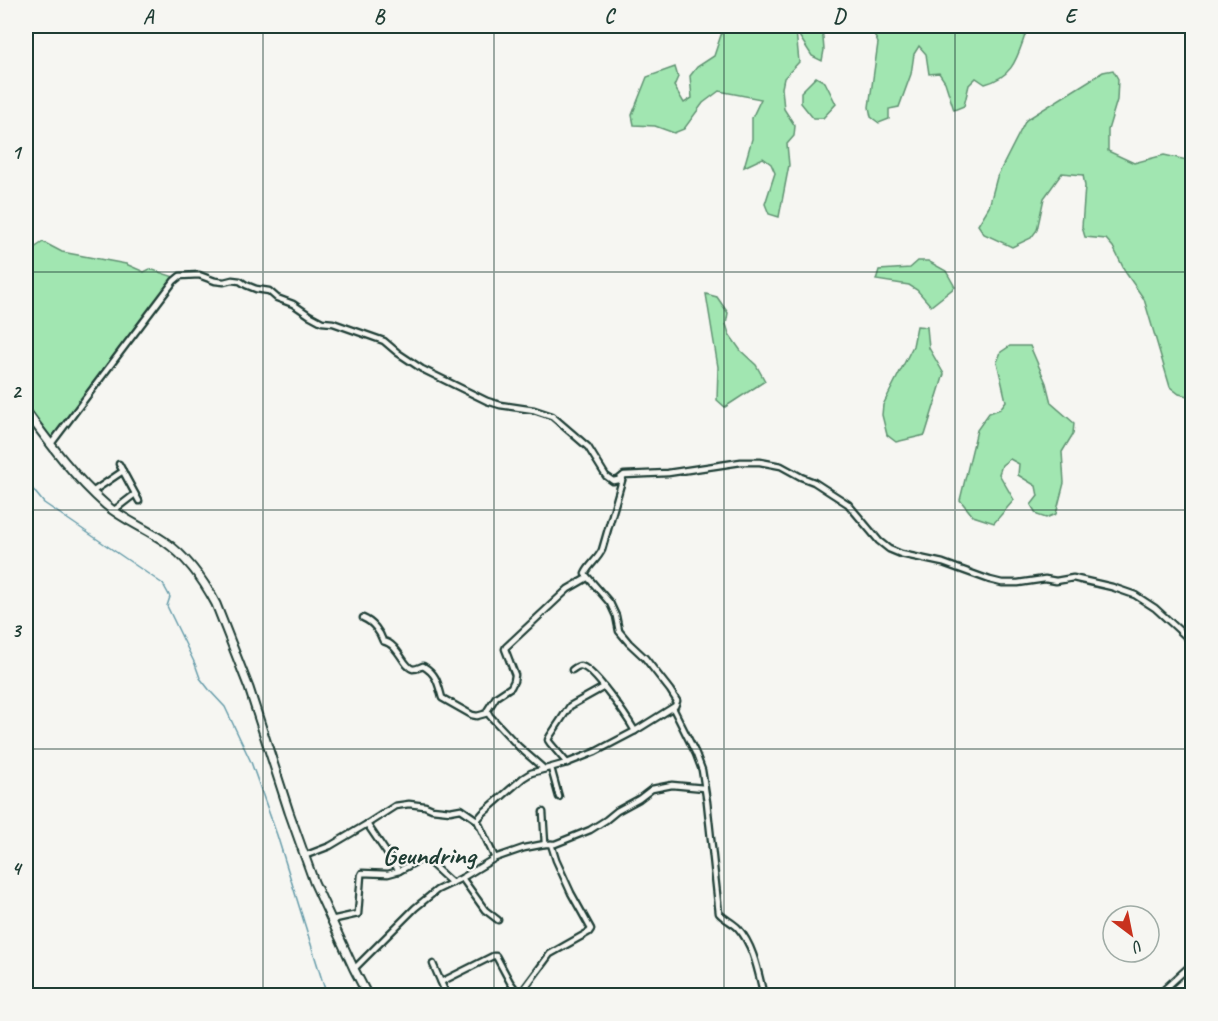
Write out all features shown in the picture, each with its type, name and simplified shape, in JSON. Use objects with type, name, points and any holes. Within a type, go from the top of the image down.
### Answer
[{"type":"street","points":[[51,444],[174,281],[180,276],[199,275],[215,281],[240,281],[256,289],[269,291],[277,298],[293,304],[322,322],[341,325],[384,341],[422,369],[487,401],[552,416],[588,447],[606,476],[613,481],[624,475],[668,473],[741,462],[760,462],[781,466],[814,482],[848,504],[879,541],[889,549],[901,554],[943,563],[1002,583],[1073,578],[1112,586],[1135,595],[1155,608],[1192,642]]},
{"type":"street","points":[[26,411],[61,458],[92,492],[113,511],[165,542],[192,567],[210,592],[249,688],[304,856],[331,920],[369,996]]},
{"type":"street","points":[[119,464],[139,501]]},
{"type":"street","points":[[92,492],[123,471]]},
{"type":"street","points":[[477,820],[531,773],[595,752],[635,731],[677,704],[670,690],[645,658],[619,631],[610,603],[585,574],[602,550],[624,475]]},
{"type":"street","points":[[113,511],[135,494]]},
{"type":"street","points":[[488,713],[496,697],[511,687],[514,681],[515,675],[506,647],[568,589],[587,578]]},
{"type":"street","points":[[363,618],[378,630],[383,641],[393,645],[411,668],[423,666],[432,672],[442,698],[472,715],[488,713]]},
{"type":"street","points":[[572,670],[583,666],[617,703],[635,731]]},
{"type":"street","points":[[567,763],[548,740],[549,736],[570,706],[604,687]]},
{"type":"street","points":[[673,708],[702,770],[708,802],[719,913],[733,923],[747,940],[753,952],[764,996]]},
{"type":"street","points":[[488,713],[519,747],[544,769]]},
{"type":"street","points":[[551,768],[559,797]]},
{"type":"street","points":[[354,969],[415,908],[437,891],[495,858],[524,848],[555,844],[590,830],[652,789],[672,785],[704,788]]},
{"type":"street","points":[[304,856],[330,846],[395,806],[409,804],[450,811],[461,808],[477,820],[495,858]]},
{"type":"street","points":[[441,982],[496,956],[515,993],[522,991],[550,954],[591,929],[548,844],[543,812]]},
{"type":"street","points":[[367,824],[399,871]]},
{"type":"street","points":[[331,920],[358,914],[362,873],[388,874],[419,860],[430,863],[452,883]]},
{"type":"street","points":[[462,878],[486,910],[498,920]]},
{"type":"street","points":[[433,964],[447,996]]},
{"type":"street","points":[[1157,996],[1192,964]]},
{"type":"green space","points":[[724,26],[822,26],[824,50],[822,61],[812,56],[796,31],[799,62],[784,78],[782,88],[784,109],[795,126],[794,136],[787,144],[789,165],[779,217],[769,214],[765,204],[775,173],[771,164],[763,158],[744,167],[752,139],[752,118],[761,99],[719,91],[703,103],[684,129],[674,133],[655,126],[634,125],[632,115],[647,77],[675,67],[678,77],[674,86],[684,103],[692,98],[690,76],[697,67],[714,56]]},
{"type":"green space","points":[[857,26],[1030,26],[1014,64],[1009,70],[1003,76],[985,84],[976,78],[969,85],[964,106],[954,110],[945,82],[939,73],[929,74],[926,54],[919,46],[914,54],[911,74],[899,107],[889,109],[889,119],[879,123],[871,117],[869,107],[878,43],[874,34]]},
{"type":"green space","points":[[1113,70],[1118,79],[1117,100],[1108,130],[1108,151],[1134,163],[1164,155],[1192,161],[1192,397],[1179,394],[1170,387],[1144,299],[1126,273],[1113,247],[1106,239],[1085,237],[1082,227],[1085,186],[1083,175],[1062,173],[1044,198],[1037,230],[1031,238],[1012,247],[984,234],[978,225],[989,207],[997,177],[1026,120],[1103,72]]},
{"type":"green space","points":[[816,77],[825,82],[836,104],[823,118],[813,118],[801,103],[801,92]]},
{"type":"green space","points":[[43,242],[62,252],[126,264],[144,272],[150,269],[174,277],[175,280],[53,446],[26,410],[26,248],[34,248]]},
{"type":"green space","points":[[918,261],[928,261],[946,271],[955,287],[931,306],[917,290],[909,285],[876,280],[879,270],[910,268]]},
{"type":"green space","points":[[706,294],[717,297],[728,313],[726,324],[729,334],[741,351],[756,365],[765,381],[725,407],[717,400],[718,367]]},
{"type":"green space","points":[[917,326],[927,327],[929,348],[944,374],[925,435],[896,442],[887,435],[882,415],[883,405],[913,346]]},
{"type":"green space","points":[[1010,346],[1030,346],[1046,383],[1051,403],[1074,423],[1073,434],[1062,452],[1064,483],[1056,514],[1046,518],[1037,515],[1031,505],[1038,496],[1036,486],[1018,475],[1019,464],[1010,459],[1002,465],[999,474],[1014,500],[994,523],[973,516],[960,500],[977,430],[989,413],[1000,409],[1006,401],[997,362],[1001,352]]},
{"type":"waterway","points":[[26,481],[44,503],[163,584],[170,597],[167,606],[200,678],[225,707],[251,762],[277,835],[327,996]]},
{"type":"district","name":"Geundring","points":[[429,855]]}]
